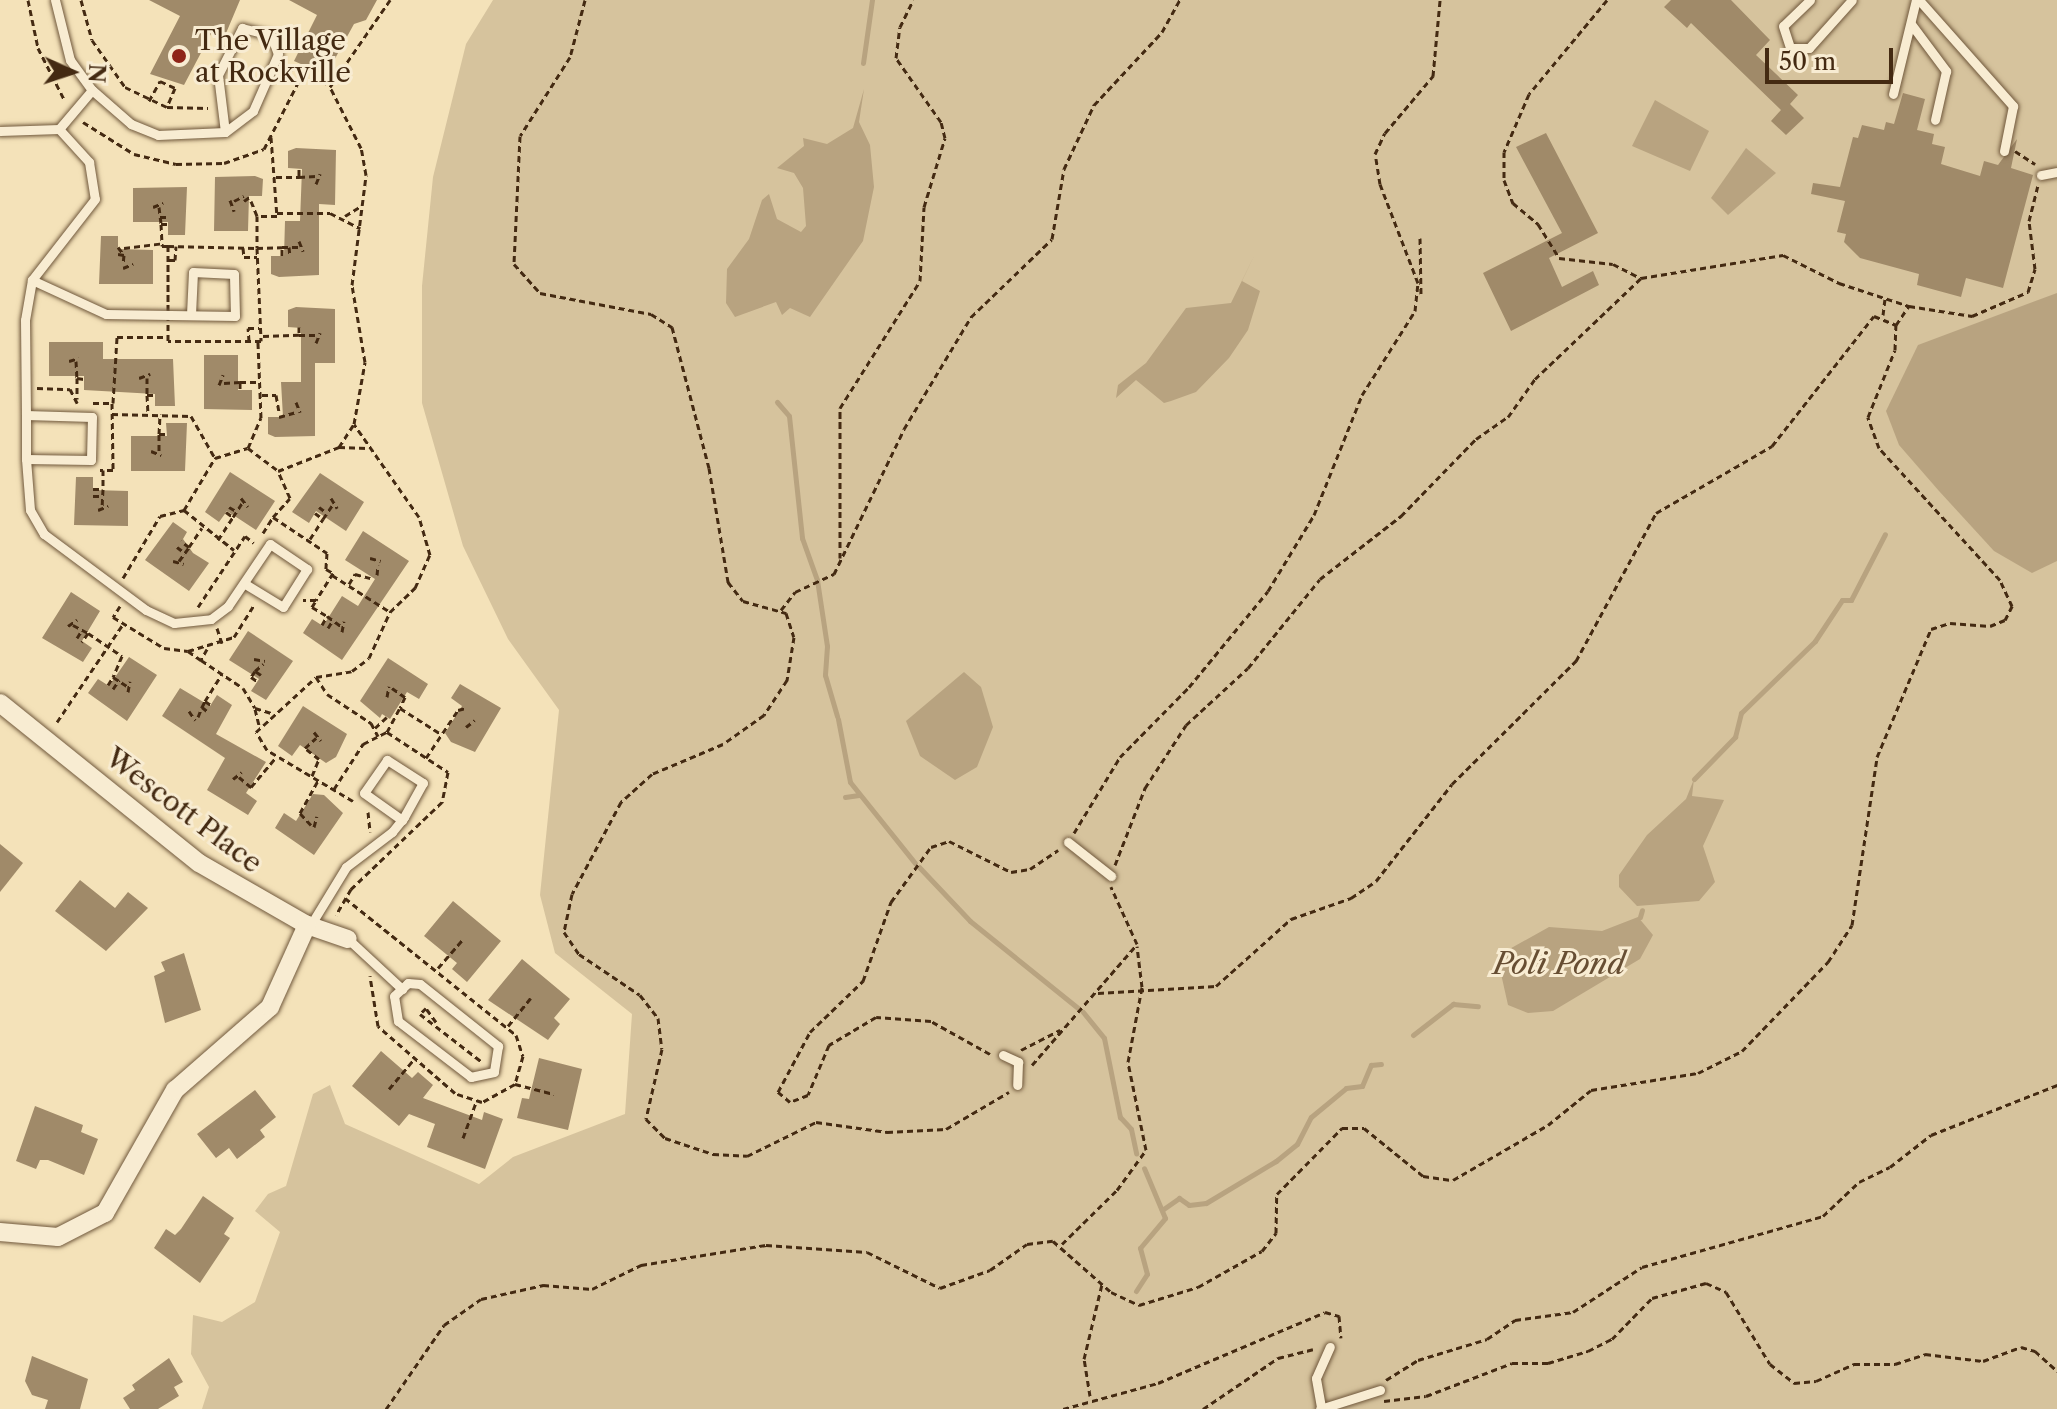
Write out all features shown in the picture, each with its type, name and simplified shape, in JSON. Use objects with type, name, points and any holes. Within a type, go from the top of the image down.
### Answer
[{"type":"street","name":"Wescott Place","points":[[0,703],[199,863],[309,926],[348,939]]},
{"type":"street","points":[[0,1232],[58,1237],[105,1213],[175,1090],[270,1007],[309,926]]},
{"type":"lane","points":[[55,0],[70,60],[92,90],[131,124],[158,135],[225,132],[253,111],[276,62],[277,40],[257,28],[237,34],[218,75],[225,132]]},
{"type":"lane","points":[[1810,0],[1783,26],[1790,48],[1809,48],[1852,0]]},
{"type":"lane","points":[[1893,94],[1918,0]]},
{"type":"lane","points":[[1918,0],[2013,106],[2004,151]]},
{"type":"lane","points":[[1911,24],[1946,71],[1935,120]]},
{"type":"lane","points":[[0,131],[59,129],[92,90]]},
{"type":"lane","points":[[59,129],[89,162],[95,199],[32,280],[25,320],[26,459],[30,510],[44,534],[116,589],[174,623],[193,625],[228,606],[270,544],[307,569],[283,607],[245,584]]},
{"type":"lane","points":[[2041,175],[2057,172]]},
{"type":"lane","points":[[32,280],[106,314],[235,316],[234,274],[193,272],[191,314]]},
{"type":"lane","points":[[26,415],[92,417],[91,460],[26,459]]},
{"type":"lane","points":[[309,926],[346,867],[376,849],[402,820],[423,783],[387,760],[364,793],[402,820]]},
{"type":"lane","points":[[1068,842],[1111,876]]},
{"type":"lane","points":[[348,939],[402,989]]},
{"type":"lane","points":[[420,984],[458,1014],[498,1046],[494,1072],[471,1077],[430,1046],[398,1021],[394,996],[402,989],[420,984]]},
{"type":"lane","points":[[1003,1055],[1018,1062],[1017,1085]]},
{"type":"lane","points":[[1330,1347],[1316,1378],[1321,1408],[1380,1390]]},
{"type":"path","points":[[28,0],[41,58],[72,113],[115,146],[176,164],[224,163],[264,149],[302,75]]},
{"type":"path","points":[[81,0],[92,40],[112,76],[149,101],[167,107],[211,108],[210,95]]},
{"type":"path","points":[[331,85],[390,0]]},
{"type":"path","points":[[585,0],[570,57],[520,136],[514,264],[520,278],[540,293],[644,312],[672,327],[681,345],[709,468],[728,582],[743,601],[781,610],[792,621],[794,647],[778,699],[723,744],[635,787],[616,810],[564,914],[564,932],[575,950],[640,995],[658,1018],[662,1049],[648,1125],[706,1152],[747,1156],[816,1122],[887,1132],[946,1129],[970,1120],[1017,1085],[1137,944]]},
{"type":"path","points":[[840,562],[840,408],[920,281],[924,207],[945,138],[944,126],[896,58],[900,27],[913,0]]},
{"type":"path","points":[[781,610],[807,588],[823,583],[840,562],[904,429],[971,317],[1052,239],[1064,169],[1094,105],[1162,32],[1180,0]]},
{"type":"path","points":[[1419,301],[1375,154],[1385,133],[1433,76],[1440,0]]},
{"type":"path","points":[[1607,0],[1529,94],[1506,142],[1504,180],[1513,203],[1538,224],[1559,258],[1613,264],[1641,278],[1703,273],[1775,255],[1885,299],[1972,316],[2028,292],[2035,269],[2029,221],[2041,175],[2028,157],[2004,151]]},
{"type":"path","points":[[280,26],[290,43],[287,68],[331,85],[364,154],[360,228],[352,285],[365,362],[354,424],[339,447]]},
{"type":"path","points":[[149,101],[160,81],[175,88],[167,107]]},
{"type":"path","points":[[271,137],[277,213]]},
{"type":"path","points":[[299,169],[299,177]]},
{"type":"path","points":[[306,169],[306,176]]},
{"type":"path","points":[[276,177],[318,175],[316,184]]},
{"type":"path","points":[[116,589],[160,516],[184,510],[215,458],[248,448],[258,429],[261,382],[258,341],[261,328],[257,216],[251,199],[232,200],[234,211]]},
{"type":"path","points":[[153,207],[163,203]]},
{"type":"path","points":[[257,216],[277,213],[345,216],[361,206]]},
{"type":"path","points":[[159,207],[162,243]]},
{"type":"path","points":[[345,216],[360,228]]},
{"type":"path","points":[[160,217],[168,217]]},
{"type":"path","points":[[161,224],[168,224]]},
{"type":"path","points":[[1063,1028],[1003,1055],[967,1046],[931,1021],[876,1017],[829,1045],[808,1095],[790,1102],[778,1092],[810,1032],[863,981],[891,902],[931,847],[949,841],[990,866],[1021,872],[1068,842],[1120,757],[1189,687],[1268,591],[1314,515],[1362,395],[1419,301],[1420,238]]},
{"type":"path","points":[[299,241],[303,251]]},
{"type":"path","points":[[118,247],[162,243],[168,246],[299,247]]},
{"type":"path","points":[[168,246],[168,337]]},
{"type":"path","points":[[168,260],[175,260],[176,246]]},
{"type":"path","points":[[282,247],[282,256]]},
{"type":"path","points":[[289,247],[290,256]]},
{"type":"path","points":[[124,248],[121,254],[123,266],[133,264]]},
{"type":"path","points":[[243,248],[244,257],[257,257]]},
{"type":"path","points":[[386,1409],[444,1325],[481,1299],[552,1284],[592,1289],[641,1265],[773,1244],[867,1252],[940,1288],[990,1270],[1027,1244],[1062,1244],[1117,1190],[1146,1150],[1128,1062],[1142,987],[1137,944],[1111,876],[1145,788],[1180,733],[1248,668],[1320,579],[1401,516],[1476,439],[1508,417],[1535,379],[1641,278]]},
{"type":"path","points":[[1883,315],[1885,299]]},
{"type":"path","points":[[1062,1244],[1102,1284],[1139,1305],[1198,1287],[1259,1253],[1276,1233],[1277,1194],[1346,1126],[1364,1128],[1423,1176],[1453,1180],[1548,1125],[1591,1090],[1712,1067],[1742,1051],[1828,962],[1855,918],[1877,757],[1927,637],[1941,624],[2001,623],[2012,606],[2000,580],[1872,438],[1870,405],[1893,355],[1896,325],[1909,306]]},
{"type":"path","points":[[1883,315],[1896,325]]},
{"type":"path","points":[[1094,994],[1142,987],[1216,986],[1291,919],[1351,898],[1376,881],[1452,784],[1576,661],[1656,513],[1772,446],[1866,325],[1883,315]]},
{"type":"path","points":[[299,327],[299,335]]},
{"type":"path","points":[[306,327],[306,335]]},
{"type":"path","points":[[249,341],[248,328],[261,328]]},
{"type":"path","points":[[261,336],[318,334],[316,343]]},
{"type":"path","points":[[215,458],[191,416],[114,414],[117,337],[258,341]]},
{"type":"path","points":[[69,361],[78,360],[77,403]]},
{"type":"path","points":[[77,372],[84,372]]},
{"type":"path","points":[[223,375],[222,384],[261,382]]},
{"type":"path","points":[[139,378],[148,376],[148,414]]},
{"type":"path","points":[[77,378],[84,379]]},
{"type":"path","points":[[240,382],[240,390]]},
{"type":"path","points":[[233,383],[233,390]]},
{"type":"path","points":[[147,388],[155,388]]},
{"type":"path","points":[[70,389],[77,389]]},
{"type":"path","points":[[147,395],[154,395]]},
{"type":"path","points":[[261,395],[276,395],[279,415],[298,412],[296,402]]},
{"type":"path","points":[[151,451],[160,453],[160,414]]},
{"type":"path","points":[[259,725],[316,677],[361,666],[381,642],[390,612],[423,578],[429,545],[409,501],[367,448],[354,424]]},
{"type":"path","points":[[159,434],[166,434]]},
{"type":"path","points":[[160,441],[166,441]]},
{"type":"path","points":[[278,471],[339,447],[367,448]]},
{"type":"path","points":[[248,448],[278,471],[290,498],[273,517]]},
{"type":"path","points":[[98,510],[102,506],[103,470]]},
{"type":"path","points":[[93,489],[103,489]]},
{"type":"path","points":[[93,496],[103,496]]},
{"type":"path","points":[[331,498],[337,508]]},
{"type":"path","points":[[218,540],[241,500],[248,507]]},
{"type":"path","points":[[309,540],[333,504]]},
{"type":"path","points":[[102,506],[108,506]]},
{"type":"path","points":[[229,507],[236,511]]},
{"type":"path","points":[[319,507],[327,513]]},
{"type":"path","points":[[184,510],[202,528],[235,551]]},
{"type":"path","points":[[226,512],[233,517]]},
{"type":"path","points":[[315,513],[323,519]]},
{"type":"path","points":[[179,561],[202,528]]},
{"type":"path","points":[[283,542],[291,529]]},
{"type":"path","points":[[181,541],[189,547]]},
{"type":"path","points":[[177,547],[185,553]]},
{"type":"path","points":[[348,585],[355,574],[372,580],[380,563],[370,558]]},
{"type":"path","points":[[173,561],[184,564]]},
{"type":"path","points":[[332,575],[390,612]]},
{"type":"path","points":[[213,585],[219,589]]},
{"type":"path","points":[[300,600],[341,626]]},
{"type":"path","points":[[312,607],[316,600]]},
{"type":"path","points":[[322,625],[327,616]]},
{"type":"path","points":[[68,626],[77,620]]},
{"type":"path","points":[[328,628],[333,620]]},
{"type":"path","points":[[342,632],[344,621]]},
{"type":"path","points":[[57,722],[123,624]]},
{"type":"path","points":[[73,625],[122,656],[108,685]]},
{"type":"path","points":[[77,638],[82,630]]},
{"type":"path","points":[[82,642],[88,633]]},
{"type":"path","points":[[201,660],[207,648]]},
{"type":"path","points":[[188,651],[243,688],[255,708],[259,742],[367,810],[372,820],[363,842]]},
{"type":"path","points":[[243,688],[264,663],[254,659]]},
{"type":"path","points":[[255,671],[261,675]]},
{"type":"path","points":[[189,711],[196,718],[222,674]]},
{"type":"path","points":[[113,677],[127,686]]},
{"type":"path","points":[[251,677],[257,681]]},
{"type":"path","points":[[316,677],[327,694],[375,728],[378,737]]},
{"type":"path","points":[[113,689],[119,680]]},
{"type":"path","points":[[128,692],[130,681]]},
{"type":"path","points":[[387,697],[390,687],[402,691],[400,708],[387,732]]},
{"type":"path","points":[[205,701],[211,705]]},
{"type":"path","points":[[202,707],[207,711]]},
{"type":"path","points":[[255,708],[271,713]]},
{"type":"path","points":[[400,708],[441,734]]},
{"type":"path","points":[[426,758],[458,710],[465,710],[469,722]]},
{"type":"path","points":[[375,728],[387,717]]},
{"type":"path","points":[[466,727],[475,720]]},
{"type":"path","points":[[314,732],[321,741]]},
{"type":"path","points":[[308,744],[316,738]]},
{"type":"path","points":[[302,741],[308,744],[320,765]]},
{"type":"path","points":[[246,786],[254,786],[277,756]]},
{"type":"path","points":[[312,776],[320,765],[326,763]]},
{"type":"path","points":[[233,779],[242,772]]},
{"type":"path","points":[[239,777],[246,786]]},
{"type":"path","points":[[317,816],[312,826],[301,822],[300,813],[318,780]]},
{"type":"path","points":[[242,791],[246,786]]},
{"type":"path","points":[[438,968],[462,940]]},
{"type":"path","points":[[508,1026],[531,998]]},
{"type":"path","points":[[436,1022],[434,1025],[420,1014],[426,1008],[444,1030],[494,1072]]},
{"type":"path","points":[[430,1046],[458,1014]]},
{"type":"path","points":[[389,1089],[414,1059]]},
{"type":"path","points":[[515,1084],[554,1094]]},
{"type":"path","points":[[2057,1085],[1931,1135],[1890,1167],[1859,1182],[1823,1216],[1642,1267],[1573,1312],[1519,1318],[1487,1339],[1405,1366],[1380,1390],[1388,1404],[1512,1363],[1564,1360],[1612,1339],[1652,1298],[1706,1283],[1726,1292],[1770,1364],[1794,1383],[1816,1381],[1854,1364],[1895,1364],[1925,1354],[1983,1361],[2021,1347],[2057,1371]]},
{"type":"path","points":[[463,1138],[476,1102]]},
{"type":"path","points":[[1091,1398],[1084,1359],[1102,1284]]},
{"type":"path","points":[[1063,1409],[1091,1398],[1158,1383],[1329,1311],[1339,1316],[1343,1331],[1330,1347],[1278,1358],[1203,1409]]},
{"type":"shaded area","points":[[493,0],[2057,0],[2057,1409],[202,1409],[209,1387],[191,1354],[193,1315],[222,1322],[255,1302],[280,1232],[255,1211],[268,1194],[286,1186],[313,1094],[330,1085],[345,1124],[479,1184],[513,1157],[625,1114],[632,1014],[555,953],[540,895],[559,710],[508,639],[463,546],[422,403],[422,286],[433,177],[466,44]]},
{"type":"water","points":[[864,89],[859,122],[870,145],[874,187],[863,241],[810,317],[790,308],[782,315],[776,302],[735,317],[726,303],[727,269],[749,239],[762,200],[769,194],[777,219],[801,232],[806,226],[803,188],[794,173],[777,168],[804,146],[803,138],[827,144],[853,128]]},
{"type":"water","points":[[1655,100],[1709,131],[1690,171],[1632,146]]},
{"type":"water","points":[[1746,148],[1776,173],[1728,215],[1711,198]]},
{"type":"water","points":[[1256,252],[1242,281],[1260,291],[1248,330],[1229,358],[1196,392],[1171,401],[1164,403],[1136,380],[1116,398],[1118,385],[1146,363],[1186,308],[1231,303]]},
{"type":"water","points":[[2057,293],[2057,561],[2032,573],[1994,551],[1939,491],[1899,445],[1886,411],[1918,345]]},
{"type":"water","points":[[964,672],[981,687],[993,727],[977,767],[955,780],[920,756],[906,721]]},
{"type":"water","points":[[1694,779],[1692,796],[1724,800],[1703,846],[1715,882],[1699,901],[1637,906],[1619,887],[1619,875],[1647,835],[1686,799]]},
{"type":"water","name":"Poli Pond","points":[[1638,917],[1653,935],[1640,959],[1553,1011],[1528,1013],[1508,1005],[1497,956],[1549,927],[1602,931]]},
{"type":"building","name":"The Village at Rockville","points":[[149,0],[240,0],[224,38],[212,32],[184,85],[150,74],[180,16]]},
{"type":"building","name":"The Village at Rockville","points":[[289,0],[377,0],[366,20],[354,24],[326,75],[294,61],[317,15]]},
{"type":"building","points":[[1671,0],[1731,0],[1770,40],[1756,55],[1798,95],[1790,104],[1804,118],[1786,135],[1771,121],[1781,110],[1691,23],[1687,28],[1664,7]]},
{"type":"building","points":[[1903,93],[1925,99],[1917,130],[1934,134],[1932,144],[1945,147],[1941,164],[1980,176],[1984,161],[1998,165],[2017,139],[2011,168],[2033,175],[2003,288],[1966,278],[1961,297],[1917,285],[1919,274],[1860,258],[1844,242],[1846,234],[1837,232],[1845,201],[1811,194],[1813,183],[1840,187],[1853,137],[1858,138],[1862,125],[1884,130],[1886,122],[1894,124]]},
{"type":"building","points":[[1546,133],[1598,233],[1549,258],[1562,287],[1593,271],[1599,285],[1511,331],[1483,273],[1562,233],[1516,147]]},
{"type":"building","points":[[296,148],[336,150],[335,205],[319,204],[319,275],[279,277],[271,274],[271,256],[284,256],[285,221],[300,221],[302,169],[288,168],[288,151]]},
{"type":"building","points":[[255,176],[263,179],[262,196],[249,196],[248,231],[214,231],[215,177]]},
{"type":"building","points":[[187,187],[185,235],[168,235],[168,222],[133,222],[133,188]]},
{"type":"building","points":[[101,236],[118,236],[118,249],[153,250],[153,284],[99,284]]},
{"type":"building","points":[[296,307],[335,309],[335,363],[315,363],[315,436],[275,437],[268,434],[268,417],[283,417],[281,382],[301,382],[301,328],[288,327],[288,310]]},
{"type":"building","points":[[49,342],[103,342],[103,359],[173,359],[175,406],[155,406],[155,394],[84,390],[84,376],[49,376]]},
{"type":"building","points":[[204,355],[238,355],[238,390],[252,390],[252,410],[204,409]]},
{"type":"building","points":[[166,423],[187,423],[185,471],[131,471],[131,436],[167,436]]},
{"type":"building","points":[[230,472],[275,501],[256,530],[227,511],[219,522],[205,512]]},
{"type":"building","points":[[320,473],[364,502],[346,531],[316,511],[309,523],[292,512]]},
{"type":"building","points":[[76,477],[93,477],[93,490],[128,491],[128,526],[74,525]]},
{"type":"building","points":[[173,522],[187,532],[183,539],[193,553],[209,563],[189,591],[145,560]]},
{"type":"building","points":[[363,531],[409,561],[342,660],[303,633],[312,619],[323,626],[342,596],[358,606],[375,579],[345,560]]},
{"type":"building","points":[[71,592],[100,611],[82,641],[92,648],[83,662],[42,638]]},
{"type":"building","points":[[248,631],[293,661],[266,700],[251,691],[259,679],[229,660]]},
{"type":"building","points":[[129,657],[157,675],[127,721],[88,693],[98,679],[109,686]]},
{"type":"building","points":[[388,658],[428,684],[419,699],[407,692],[390,719],[382,714],[380,718],[360,701]]},
{"type":"building","points":[[460,684],[501,708],[475,752],[451,742],[445,733],[462,706],[451,698]]},
{"type":"building","points":[[180,688],[210,706],[217,695],[232,705],[216,734],[266,762],[246,793],[257,801],[248,815],[207,790],[225,758],[162,716]]},
{"type":"building","points":[[303,706],[347,734],[336,757],[326,763],[300,745],[292,756],[278,746]]},
{"type":"building","points":[[313,794],[324,795],[343,813],[314,855],[275,828],[284,813],[296,821]]},
{"type":"building","points":[[0,844],[23,863],[0,892]]},
{"type":"building","points":[[80,880],[115,908],[128,892],[148,908],[106,951],[55,911]]},
{"type":"building","points":[[453,901],[501,941],[467,982],[452,969],[457,963],[424,936]]},
{"type":"building","points":[[184,953],[201,1010],[165,1023],[154,976],[165,971],[161,962]]},
{"type":"building","points":[[522,959],[570,999],[554,1018],[560,1024],[548,1040],[488,1000]]},
{"type":"building","points":[[381,1051],[412,1078],[418,1072],[433,1085],[423,1098],[482,1120],[484,1112],[503,1119],[485,1169],[427,1147],[435,1124],[409,1114],[399,1126],[352,1086]]},
{"type":"building","points":[[539,1058],[582,1069],[568,1130],[517,1118],[522,1098],[529,1099]]},
{"type":"building","points":[[255,1090],[276,1117],[260,1130],[265,1137],[237,1159],[229,1148],[216,1158],[197,1134]]},
{"type":"building","points":[[35,1106],[83,1125],[81,1132],[98,1139],[84,1175],[48,1160],[40,1160],[36,1169],[16,1161]]},
{"type":"building","points":[[203,1196],[234,1218],[224,1234],[230,1238],[200,1283],[154,1248],[166,1229],[175,1235],[181,1229]]},
{"type":"building","points":[[32,1356],[88,1379],[80,1409],[45,1409],[48,1400],[32,1395],[25,1381]]},
{"type":"building","points":[[169,1358],[183,1382],[174,1387],[179,1396],[158,1409],[130,1409],[123,1398],[135,1390],[132,1385]]},
{"type":"waterway","points":[[863,63],[872,0]]},
{"type":"waterway","points":[[777,402],[789,416],[802,538],[817,580],[827,646],[825,675],[837,716]]},
{"type":"waterway","points":[[1694,779],[1735,737],[1741,713],[1815,641],[1842,600],[1851,600],[1885,534]]},
{"type":"waterway","points":[[838,719],[850,782],[915,863]]},
{"type":"waterway","points":[[845,797],[859,795]]},
{"type":"waterway","points":[[919,867],[970,921],[1078,1008]]},
{"type":"waterway","points":[[1640,917],[1642,910]]},
{"type":"waterway","points":[[1413,1035],[1453,1004],[1478,1006]]},
{"type":"waterway","points":[[1083,1012],[1104,1038],[1120,1117],[1131,1129],[1136,1153]]},
{"type":"waterway","points":[[1162,1210],[1179,1198],[1189,1205],[1206,1203],[1276,1161],[1297,1144],[1311,1117],[1346,1088],[1362,1086],[1371,1065],[1381,1064]]},
{"type":"waterway","points":[[1136,1291],[1147,1274],[1140,1248],[1165,1218],[1144,1168]]},
{"type":"place","name":"The Village at Rockville","points":[[179,56]]}]
